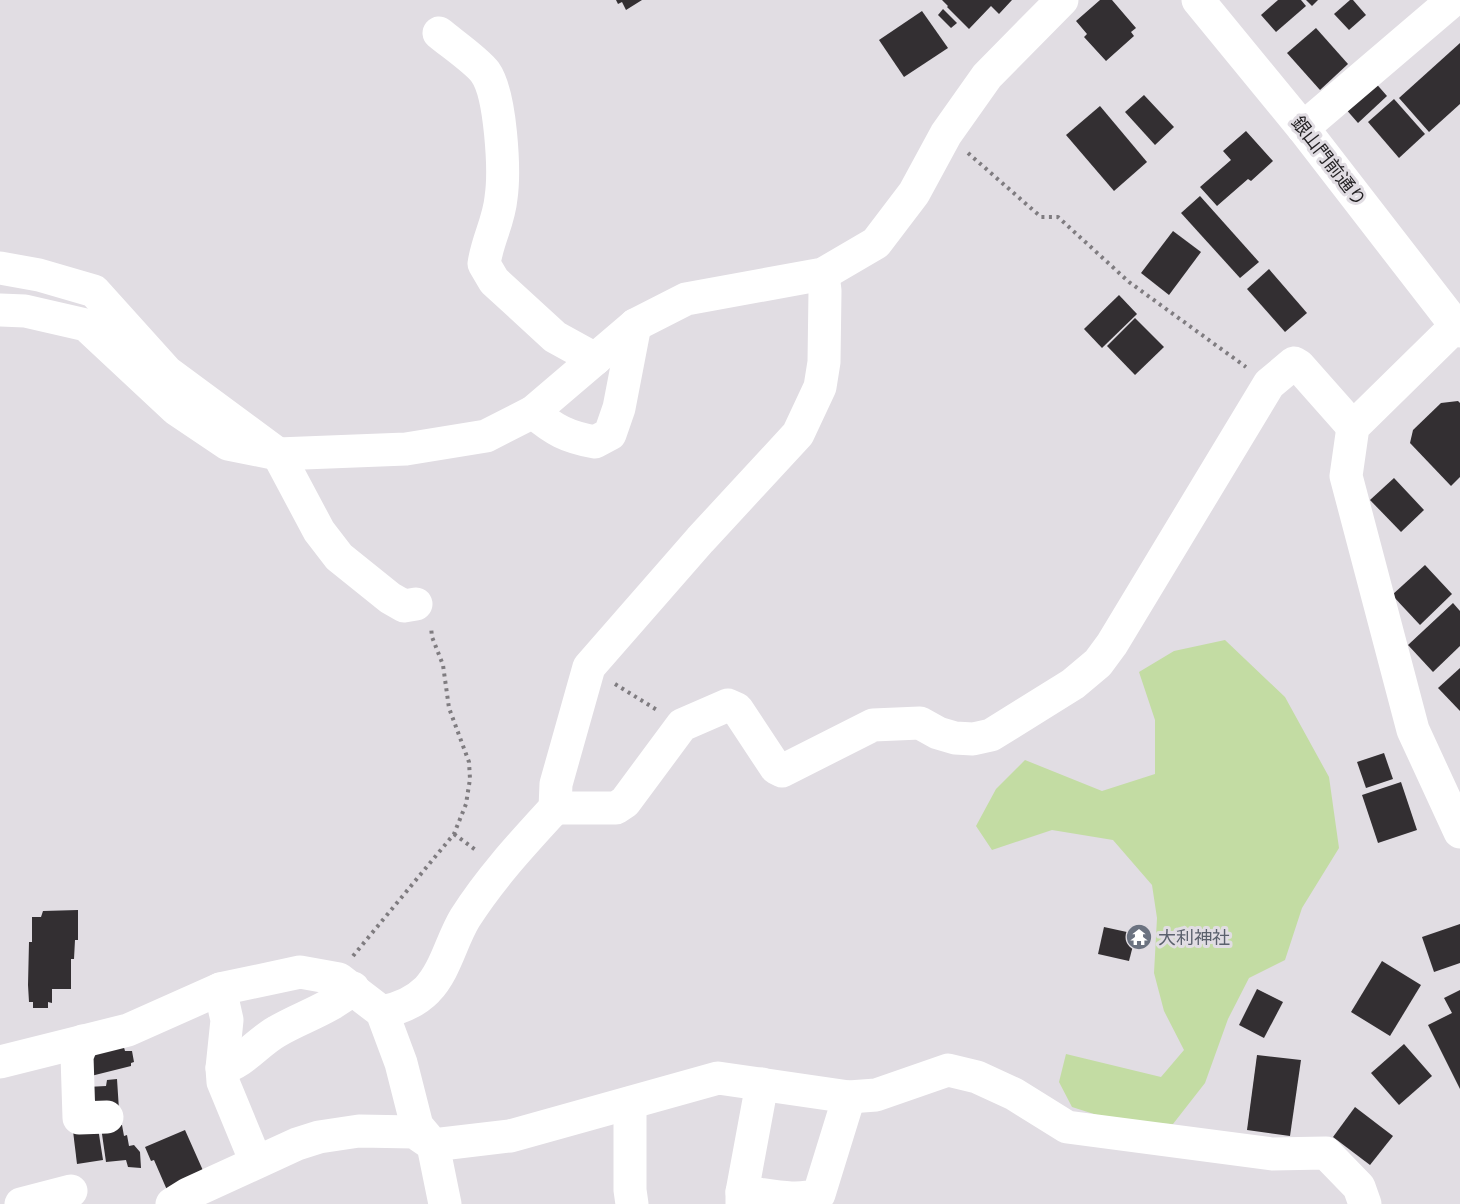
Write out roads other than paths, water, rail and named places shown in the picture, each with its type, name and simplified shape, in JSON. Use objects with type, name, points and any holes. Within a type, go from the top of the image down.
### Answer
[{"type":"street","points":[[0,310],[25,311],[86,325],[176,410],[228,444],[278,454],[406,448],[486,436],[533,412],[635,325],[686,299],[823,274],[876,243],[914,193],[946,134],[987,76],[1062,0]]},
{"type":"street","name":"銀山門前通り","points":[[1198,0],[1304,128],[1459,326]]},
{"type":"street","points":[[1304,128],[1453,0]]},
{"type":"street","points":[[439,33],[485,72],[494,93],[503,159],[501,198],[495,230],[487,245],[484,264],[494,281],[555,337],[595,359]]},
{"type":"street","points":[[0,267],[39,275],[94,291],[167,372],[278,454],[319,531],[339,557],[390,598],[404,606],[416,604]]},
{"type":"street","points":[[382,1012],[400,1008],[426,991],[440,971],[464,919],[500,867],[555,808],[556,784],[589,668],[700,540],[798,434],[820,387],[824,362],[825,291],[823,274]]},
{"type":"street","points":[[533,412],[547,424],[571,437],[595,442],[610,434],[619,408],[635,325]]},
{"type":"street","points":[[1459,326],[1353,427],[1346,476],[1413,729],[1460,832]]},
{"type":"street","points":[[555,808],[616,808],[625,802],[682,725],[728,705],[737,709],[776,768],[782,771],[873,725],[920,723],[938,733],[955,738],[973,739],[991,735],[1073,684],[1098,663],[1112,644],[1269,384],[1294,363],[1353,427]]},
{"type":"street","points":[[0,1062],[128,1030],[220,990],[300,972],[346,984],[382,1012],[401,1063],[417,1125],[433,1145],[445,1204]]},
{"type":"street","points":[[222,1068],[234,1064],[275,1032],[338,1002],[346,984]]},
{"type":"street","points":[[220,990],[227,1020],[222,1068],[223,1082],[256,1162]]},
{"type":"street","points":[[83,1041],[77,1056],[79,1118],[106,1117]]},
{"type":"street","points":[[172,1204],[256,1162],[319,1137],[359,1131],[414,1132],[433,1145],[510,1136],[718,1078],[849,1097],[876,1095],[948,1070],[977,1077],[1014,1094],[1068,1127],[1272,1154],[1326,1153],[1359,1187],[1365,1204]]},
{"type":"street","points":[[762,1084],[742,1198],[810,1197],[825,1199],[849,1097]]},
{"type":"street","points":[[630,1103],[632,1204]]},
{"type":"street","points":[[21,1204],[70,1191]]},
{"type":"place","name":"大利神社","points":[[1139,937]]}]
